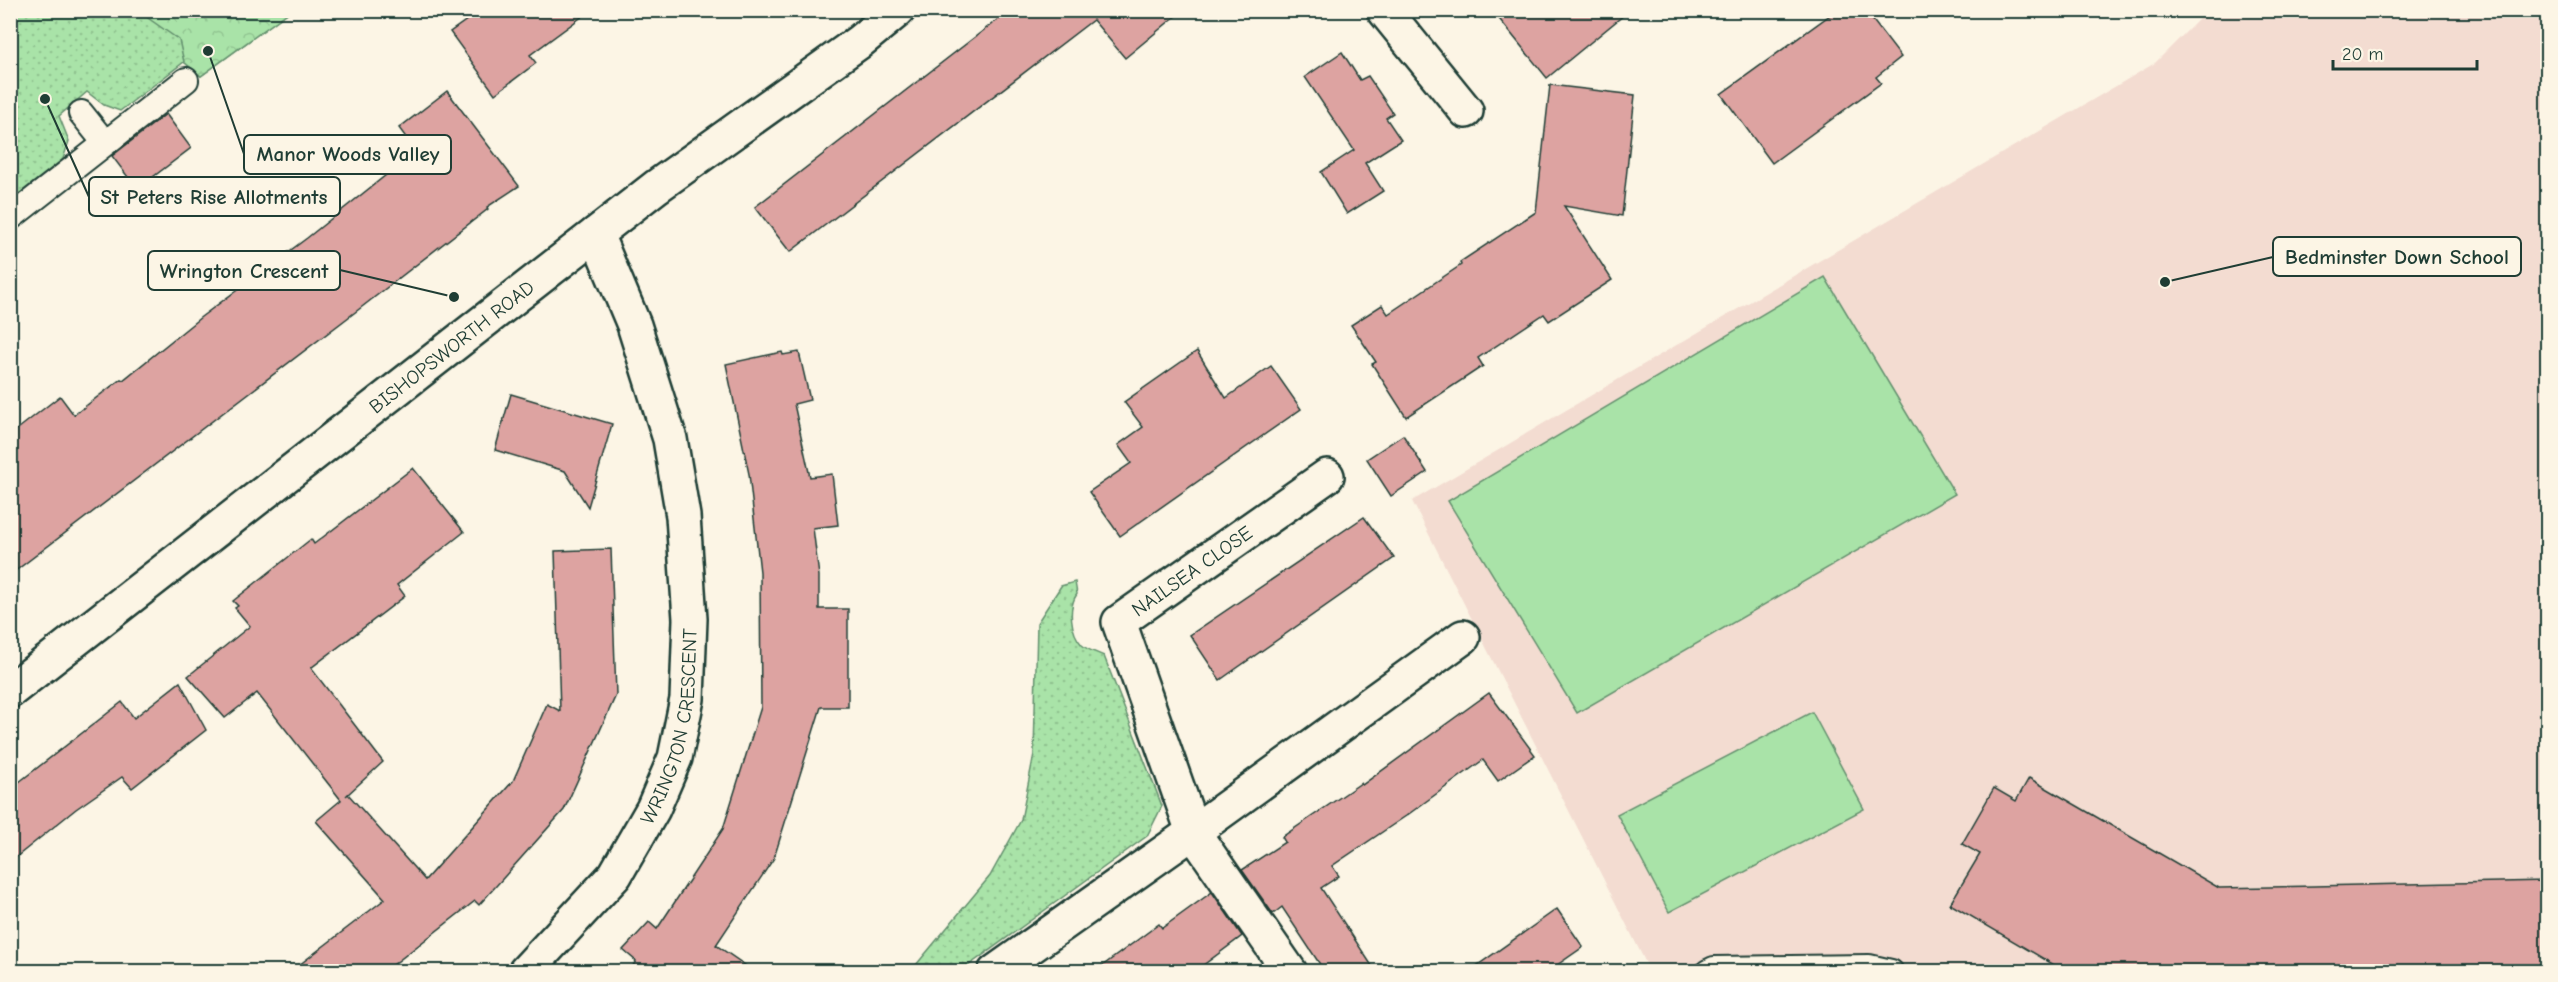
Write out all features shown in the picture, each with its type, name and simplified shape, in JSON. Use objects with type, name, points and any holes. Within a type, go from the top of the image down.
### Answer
[{"type":"street","name":"BISHOPSWORTH ROAD","points":[[10,691],[656,187],[859,42],[898,10]]},
{"type":"street","points":[[1384,10],[1466,111]]},
{"type":"street","name":"WRINGTON CRESCENT","points":[[525,972],[615,875],[653,809],[675,758],[687,699],[690,619],[683,516],[670,439],[634,324],[596,234]]},
{"type":"street","name":"NAILSEA CLOSE","points":[[1290,972],[1193,832],[1119,622],[1327,476]]},
{"type":"street","points":[[995,972],[1463,637]]},
{"type":"lane","points":[[10,218],[186,80]]},
{"type":"lane","points":[[81,113],[105,143]]},
{"type":"lane","points":[[1708,972],[1714,969],[1869,967],[1891,972]]},
{"type":"shaded area","points":[[2207,11],[2547,11],[2547,971],[1650,971],[1412,501],[2155,63]]},
{"type":"green space","points":[[11,11],[290,11],[201,76],[184,62],[120,111],[104,105],[87,92],[59,116],[69,141],[63,159],[11,200]]},
{"type":"green space","points":[[138,11],[290,11],[201,76],[184,62],[179,40]]},
{"type":"green space","points":[[1825,277],[1955,494],[1577,713],[1448,501]]},
{"type":"green space","points":[[1075,582],[1077,594],[1071,612],[1075,633],[1084,647],[1104,656],[1162,806],[1147,836],[961,971],[911,971],[990,876],[1021,820],[1034,754],[1037,623],[1061,586]]},
{"type":"green space","points":[[1812,712],[1864,809],[1669,912],[1617,814]]},
{"type":"building","points":[[481,10],[591,10],[530,55],[536,63],[495,94],[450,32]]},
{"type":"building","points":[[1010,10],[1183,10],[1125,58],[1093,20],[790,252],[755,207]]},
{"type":"building","points":[[1492,10],[1630,10],[1547,78]]},
{"type":"building","points":[[1837,10],[1865,10],[1901,57],[1876,77],[1881,83],[1772,163],[1721,94]]},
{"type":"building","points":[[1342,52],[1360,80],[1368,76],[1393,113],[1386,118],[1401,140],[1365,163],[1383,191],[1347,214],[1321,172],[1354,150],[1305,77]]},
{"type":"building","points":[[1550,85],[1635,95],[1622,216],[1564,206],[1612,280],[1549,321],[1544,314],[1478,358],[1483,366],[1406,417],[1372,364],[1376,362],[1351,325],[1382,305],[1388,314],[1461,265],[1460,262],[1536,212]]},
{"type":"building","points":[[447,91],[519,186],[487,207],[488,209],[358,310],[10,575],[10,435],[60,396],[74,415],[307,238],[416,151],[399,128]]},
{"type":"building","points":[[166,114],[191,148],[137,189],[112,156]]},
{"type":"building","points":[[1197,351],[1226,398],[1271,366],[1301,409],[1120,536],[1089,492],[1131,463],[1118,445],[1143,427],[1124,402]]},
{"type":"building","points":[[782,352],[783,355],[799,352],[810,400],[794,404],[810,477],[832,474],[838,525],[813,528],[819,576],[819,609],[848,609],[848,707],[821,707],[774,858],[716,945],[755,972],[629,972],[636,961],[623,950],[649,922],[657,929],[723,829],[761,707],[760,572],[749,474],[726,364]]},
{"type":"building","points":[[511,394],[612,424],[588,507],[565,471],[495,450]]},
{"type":"building","points":[[1403,435],[1427,472],[1391,496],[1367,459]]},
{"type":"building","points":[[413,468],[464,532],[397,585],[405,596],[311,668],[383,762],[348,794],[425,880],[513,781],[547,704],[560,711],[555,551],[611,549],[616,695],[564,810],[479,905],[475,901],[384,972],[290,972],[385,899],[316,821],[341,800],[257,693],[225,718],[188,676],[250,626],[235,608],[238,606],[233,601],[311,539],[314,544]]},
{"type":"building","points":[[1364,517],[1394,558],[1220,680],[1190,635]]},
{"type":"building","points":[[180,682],[206,730],[132,788],[122,777],[76,809],[10,862],[10,789],[122,702],[134,718]]},
{"type":"building","points":[[1489,693],[1535,755],[1498,781],[1483,760],[1332,866],[1339,876],[1321,888],[1376,972],[1325,972],[1282,907],[1273,914],[1242,870],[1285,842],[1282,837],[1361,783],[1362,785]]},
{"type":"building","points":[[2029,778],[2219,888],[2547,881],[2547,972],[2066,972],[1950,904],[1980,854],[1962,844],[1994,788],[2016,801]]},
{"type":"building","points":[[1212,892],[1242,936],[1194,972],[1094,972],[1159,924],[1162,928]]},
{"type":"building","points":[[1557,909],[1583,947],[1547,972],[1468,972]]},
{"type":"place","name":"Manor Woods Valley","points":[[208,51]]},
{"type":"place","name":"St Peters Rise Allotments","points":[[45,99]]},
{"type":"place","name":"Bedminster Down School","points":[[2165,282]]},
{"type":"place","name":"Wrington Crescent","points":[[454,297]]}]
